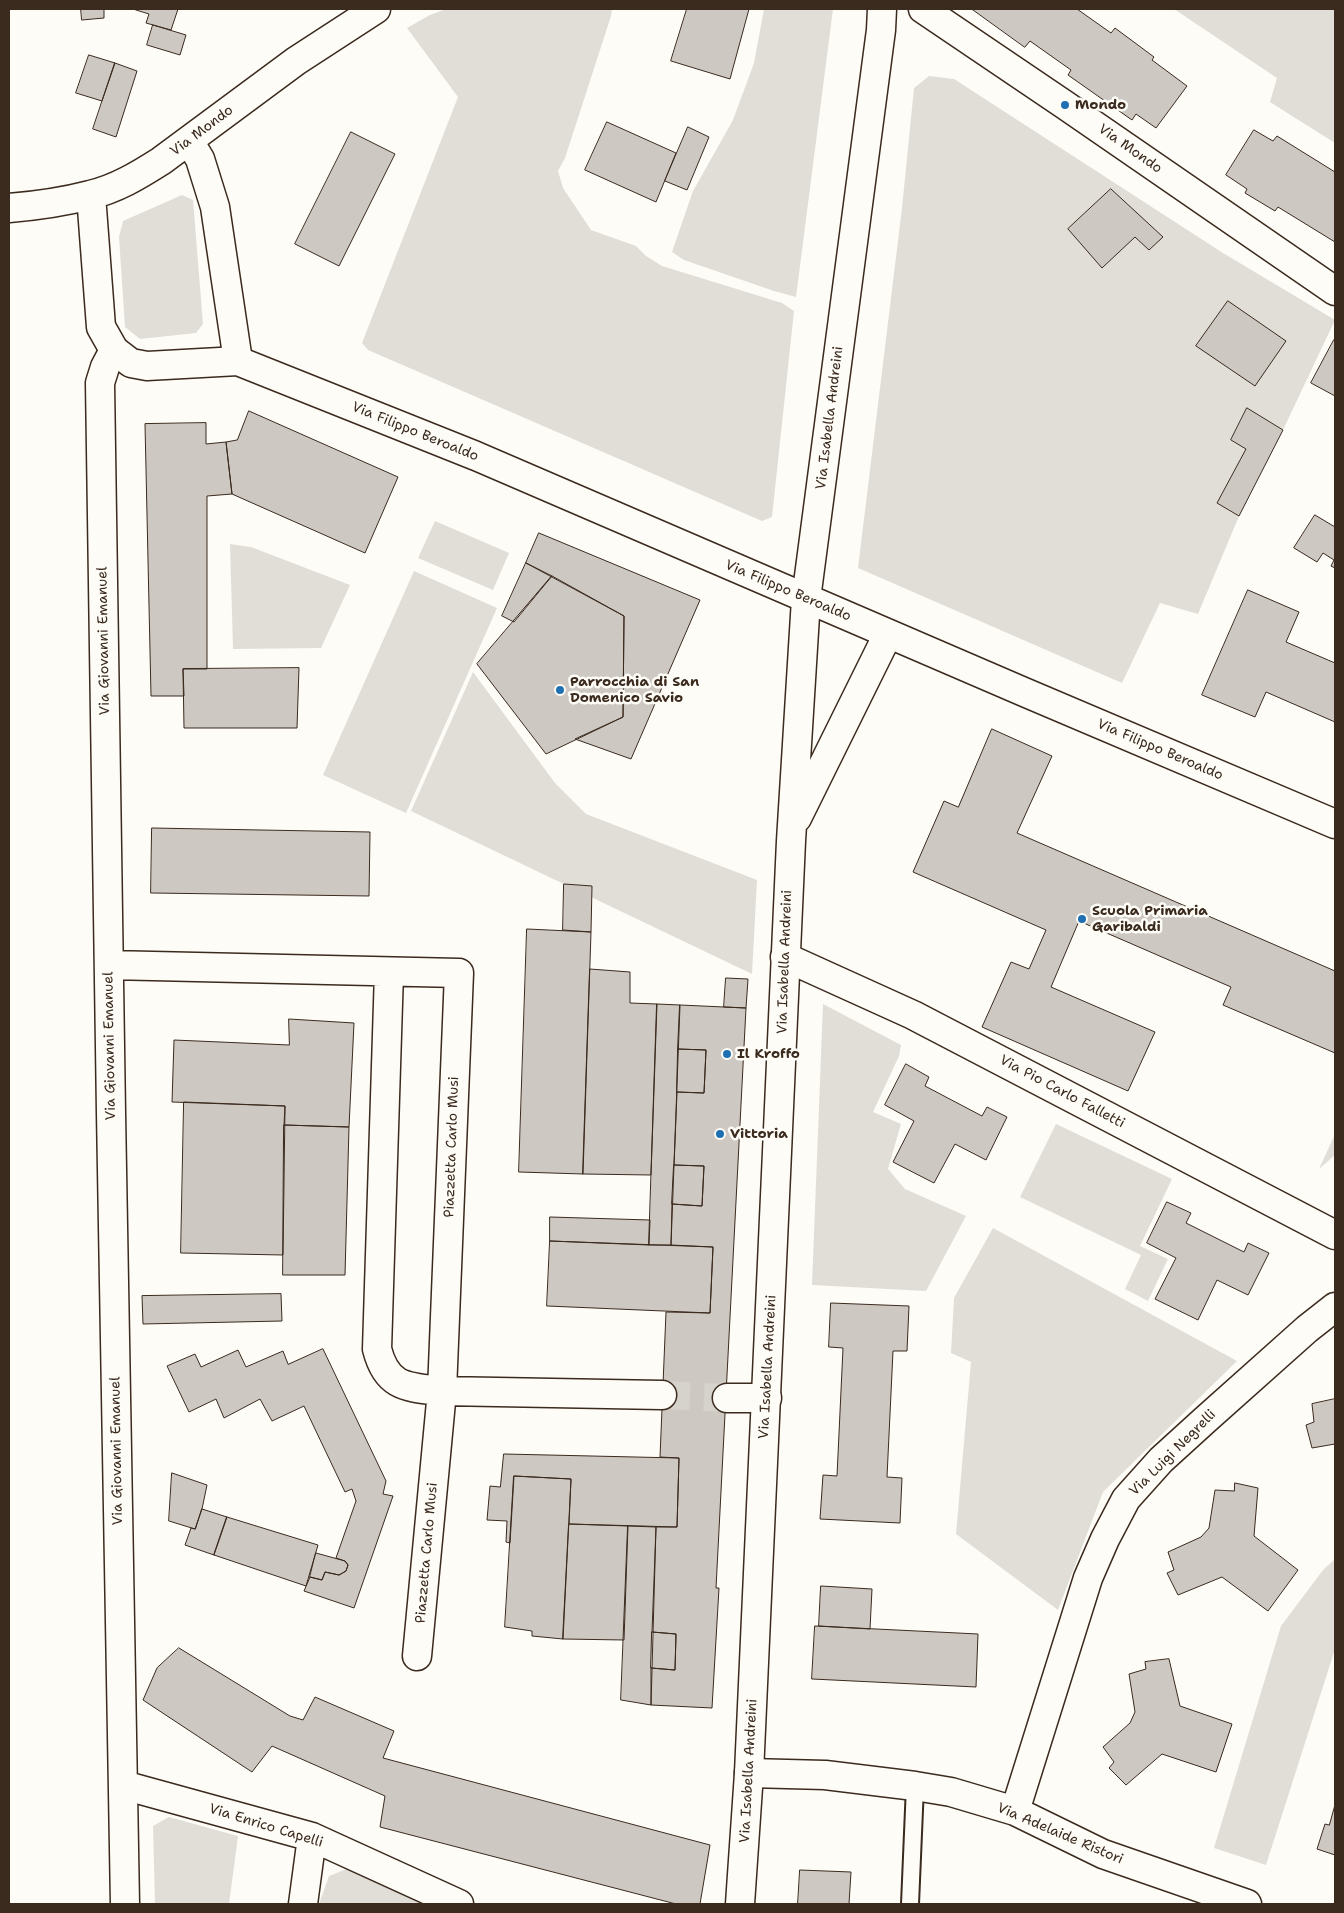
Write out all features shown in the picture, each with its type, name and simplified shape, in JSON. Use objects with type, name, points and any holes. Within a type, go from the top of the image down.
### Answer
[{"type":"street","name":"Via Mondo","points":[[9,208],[91,195],[118,185],[142,173],[189,141],[296,61],[376,9]]},
{"type":"street","name":"Via Isabella Andreini","points":[[740,1904],[750,1773],[792,829],[806,598],[881,30],[882,9]]},
{"type":"street","name":"Via Mondo","points":[[923,9],[1072,109],[1335,291]]},
{"type":"street","points":[[189,141],[200,159],[215,207],[238,361]]},
{"type":"street","points":[[91,195],[101,327],[114,350]]},
{"type":"street","name":"Via Filippo Beroaldo","points":[[114,350],[131,363],[147,366],[238,361],[476,456],[1335,824]]},
{"type":"street","name":"Via Giovanni Emanuel","points":[[114,350],[105,367],[100,383],[125,1904]]},
{"type":"street","name":"Via Isabella Andreini","points":[[792,829],[888,634]]},
{"type":"street","name":"Via Pio Carlo Falletti","points":[[786,957],[913,1015],[1335,1235]]},
{"type":"street","name":"Piazzetta Carlo Musi","points":[[109,965],[459,973],[442,1391],[417,1656]]},
{"type":"street","points":[[389,972],[378,1350],[380,1361],[395,1381],[406,1387],[442,1391],[662,1395]]},
{"type":"street","name":"Via Luigi Negrelli","points":[[1015,1811],[1088,1578],[1105,1539],[1126,1499],[1161,1460],[1307,1329],[1335,1307]]},
{"type":"street","points":[[726,1398],[767,1398]]},
{"type":"street","name":"Via Adelaide Ristori","points":[[750,1773],[825,1775],[951,1792],[1015,1811],[1103,1854],[1247,1904]]},
{"type":"street","name":"Via Enrico Capelli","points":[[124,1785],[312,1837],[459,1904]]},
{"type":"street","points":[[303,1904],[312,1837]]},
{"type":"lane","points":[[910,1904],[916,1786]]},
{"type":"shaded area","points":[[446,9],[612,9],[565,158],[558,171],[563,188],[591,230],[636,246],[646,256],[662,266],[782,303],[794,311],[772,517],[762,521],[368,350],[362,343],[458,97],[407,28],[430,15]]},
{"type":"shaded area","points":[[764,9],[833,9],[796,297],[684,260],[672,252],[693,191],[733,120],[754,63]]},
{"type":"shaded area","points":[[1174,9],[1335,9],[1335,143],[1270,102],[1277,78]]},
{"type":"shaded area","points":[[929,76],[954,79],[1223,253],[1335,320],[1283,430],[1247,408],[1231,440],[1246,449],[1217,503],[1239,516],[1198,614],[1160,603],[1122,683],[858,568],[902,208],[914,88]]},
{"type":"shaded area","points":[[182,195],[193,200],[203,324],[196,333],[140,339],[125,327],[119,237],[123,221]]},
{"type":"shaded area","points":[[435,521],[509,553],[493,590],[418,558]]},
{"type":"shaded area","points":[[230,544],[251,547],[350,585],[321,648],[233,649]]},
{"type":"shaded area","points":[[414,571],[497,608],[406,813],[323,775]]},
{"type":"shaded area","points":[[473,672],[555,783],[586,814],[757,880],[752,974],[411,811]]},
{"type":"shaded area","points":[[823,1004],[901,1045],[899,1056],[873,1112],[901,1124],[888,1169],[905,1189],[966,1216],[926,1291],[812,1285]]},
{"type":"shaded area","points":[[1056,1124],[1172,1179],[1140,1246],[1168,1259],[1148,1301],[1125,1289],[1141,1255],[1020,1197]]},
{"type":"shaded area","points":[[1335,1134],[1335,1155],[1319,1169]]},
{"type":"shaded area","points":[[993,1228],[1237,1361],[1103,1492],[1058,1610],[956,1534],[971,1362],[951,1353],[954,1298]]},
{"type":"shaded area","points":[[1335,1559],[1335,1649],[1266,1865],[1214,1848],[1281,1626],[1323,1570]]},
{"type":"shaded area","points":[[169,1817],[238,1836],[229,1904],[155,1904],[153,1826]]},
{"type":"shaded area","points":[[349,1868],[421,1904],[319,1904],[329,1876]]},
{"type":"building","points":[[81,9],[104,9],[104,18],[82,20]]},
{"type":"building","points":[[137,9],[178,9],[171,30],[146,23],[149,14]]},
{"type":"building","points":[[687,9],[749,9],[730,79],[671,61]]},
{"type":"building","points":[[972,9],[1077,9],[1111,33],[1115,28],[1154,57],[1152,60],[1187,86],[1156,128],[1136,114],[1132,120],[1068,75],[1071,70],[1030,41],[1025,47]]},
{"type":"building","points":[[153,25],[186,35],[180,55],[147,45]]},
{"type":"building","points":[[89,55],[115,63],[102,101],[76,93]]},
{"type":"building","points":[[115,63],[137,71],[116,137],[93,129]]},
{"type":"building","points":[[607,122],[676,153],[656,202],[585,170]]},
{"type":"building","points":[[688,127],[709,137],[687,190],[665,181]]},
{"type":"building","points":[[1254,130],[1273,141],[1277,136],[1335,172],[1335,242],[1278,207],[1275,211],[1245,193],[1247,189],[1226,175]]},
{"type":"building","points":[[351,132],[395,154],[339,266],[295,244]]},
{"type":"building","points":[[1111,189],[1163,237],[1149,250],[1135,237],[1102,268],[1068,229]]},
{"type":"building","points":[[1228,301],[1286,341],[1255,386],[1196,346]]},
{"type":"building","points":[[1335,341],[1335,396],[1311,383]]},
{"type":"building","points":[[1247,408],[1283,430],[1239,516],[1217,503],[1246,449],[1231,440]]},
{"type":"building","points":[[249,411],[398,477],[365,553],[232,494],[226,442],[237,440]]},
{"type":"building","points":[[206,423],[206,444],[226,442],[232,494],[207,496],[207,669],[183,669],[184,696],[151,696],[145,424]]},
{"type":"building","points":[[1315,515],[1335,527],[1335,568],[1331,566],[1334,560],[1323,553],[1317,562],[1294,548]]},
{"type":"building","points":[[539,533],[700,600],[631,759],[575,739],[623,717],[624,616],[526,563]]},
{"type":"building","points":[[526,563],[552,576],[514,622],[502,616]]},
{"type":"building","name":"Parrocchia di San Domenico Savio","points":[[552,576],[624,616],[623,717],[546,754],[477,664]]},
{"type":"building","points":[[1248,590],[1299,612],[1286,642],[1335,663],[1335,722],[1266,692],[1255,717],[1202,695]]},
{"type":"building","points":[[299,668],[297,728],[184,728],[183,669]]},
{"type":"building","points":[[992,729],[1052,756],[1017,833],[1335,971],[1335,1053],[1223,1005],[1231,987],[1079,921],[1051,987],[1155,1032],[1128,1091],[982,1027],[1011,962],[1029,969],[1046,930],[913,872],[944,801],[958,807]]},
{"type":"building","points":[[152,828],[370,832],[369,896],[151,893]]},
{"type":"building","points":[[564,884],[592,886],[591,932],[563,930]]},
{"type":"building","points":[[527,929],[591,932],[583,1174],[519,1172]]},
{"type":"building","points":[[590,969],[630,972],[630,1003],[657,1004],[651,1175],[583,1174]]},
{"type":"building","points":[[726,978],[748,979],[746,1008],[724,1007]]},
{"type":"building","points":[[657,1004],[680,1005],[671,1245],[649,1245]]},
{"type":"building","points":[[680,1005],[746,1008],[716,1588],[719,1588],[712,1708],[651,1705],[651,1668],[675,1670],[676,1634],[652,1632],[656,1527],[677,1527],[679,1458],[660,1457],[666,1312],[710,1313],[713,1247],[671,1245],[672,1204],[702,1206],[704,1166],[674,1165],[677,1092],[704,1093],[706,1050],[678,1049]]},
{"type":"building","points":[[289,1019],[354,1023],[349,1127],[284,1125],[285,1106],[172,1102],[174,1040],[289,1045]]},
{"type":"building","points":[[678,1049],[706,1050],[704,1093],[677,1092]]},
{"type":"building","points":[[906,1064],[929,1077],[925,1086],[982,1116],[987,1107],[1007,1117],[986,1160],[955,1144],[934,1183],[893,1162],[914,1121],[885,1105]]},
{"type":"building","points":[[184,1102],[285,1106],[283,1255],[181,1253]]},
{"type":"building","points":[[284,1125],[349,1127],[345,1275],[283,1275]]},
{"type":"building","points":[[674,1165],[704,1166],[702,1206],[672,1204]]},
{"type":"building","points":[[1167,1202],[1191,1213],[1186,1223],[1244,1252],[1248,1243],[1269,1253],[1248,1295],[1217,1280],[1198,1320],[1155,1299],[1176,1258],[1147,1243]]},
{"type":"building","points":[[550,1217],[650,1220],[649,1245],[550,1241]]},
{"type":"building","points":[[550,1241],[713,1247],[710,1313],[547,1306]]},
{"type":"building","points":[[281,1294],[282,1321],[143,1324],[142,1296]]},
{"type":"building","points":[[831,1303],[909,1306],[907,1351],[893,1351],[887,1477],[902,1478],[900,1523],[820,1519],[823,1475],[837,1476],[843,1348],[829,1347]]},
{"type":"building","points":[[323,1349],[386,1481],[383,1494],[393,1496],[354,1608],[304,1591],[310,1577],[322,1580],[325,1572],[339,1575],[346,1571],[348,1565],[345,1561],[336,1558],[356,1501],[352,1489],[345,1492],[304,1406],[272,1421],[260,1399],[224,1418],[216,1399],[189,1412],[167,1366],[195,1354],[201,1367],[238,1350],[246,1367],[283,1351],[288,1364]]},
{"type":"building","points":[[1335,1399],[1335,1444],[1312,1448],[1306,1425],[1314,1422],[1312,1404]]},
{"type":"building","points":[[504,1454],[679,1458],[677,1527],[569,1524],[571,1479],[514,1476],[510,1543],[506,1542],[507,1521],[487,1520],[490,1486],[500,1487]]},
{"type":"building","points":[[172,1473],[207,1485],[195,1529],[169,1521]]},
{"type":"building","points":[[514,1476],[571,1479],[563,1639],[532,1636],[532,1631],[505,1627]]},
{"type":"building","points":[[1235,1483],[1258,1488],[1254,1536],[1298,1570],[1268,1611],[1222,1577],[1178,1595],[1167,1573],[1174,1570],[1168,1552],[1201,1537],[1209,1528],[1215,1490],[1234,1491]]},
{"type":"building","points":[[202,1509],[227,1517],[214,1555],[185,1545],[191,1528],[195,1529]]},
{"type":"building","points":[[227,1517],[318,1545],[306,1586],[214,1555]]},
{"type":"building","points":[[569,1524],[628,1526],[624,1640],[563,1639]]},
{"type":"building","points":[[628,1526],[656,1527],[651,1705],[621,1700]]},
{"type":"building","points":[[316,1553],[345,1561],[348,1565],[346,1571],[339,1575],[325,1572],[322,1580],[310,1577]]},
{"type":"building","points":[[821,1586],[872,1589],[870,1629],[819,1626]]},
{"type":"building","points":[[815,1626],[978,1634],[976,1687],[812,1679]]},
{"type":"building","points":[[652,1632],[676,1634],[675,1670],[651,1668]]},
{"type":"building","points":[[179,1648],[290,1716],[303,1720],[315,1697],[394,1731],[383,1758],[710,1845],[700,1904],[676,1904],[380,1827],[385,1796],[272,1746],[252,1772],[143,1700],[157,1668]]},
{"type":"building","points":[[1169,1659],[1180,1706],[1232,1724],[1216,1772],[1162,1754],[1126,1785],[1109,1768],[1114,1762],[1103,1747],[1130,1723],[1135,1712],[1129,1674],[1146,1669],[1145,1662]]},
{"type":"building","points":[[1335,1805],[1335,1855],[1317,1849],[1325,1824],[1329,1825]]},
{"type":"building","points":[[800,1870],[851,1872],[849,1904],[798,1904]]},
{"type":"tunnel","points":[[662,1395],[727,1398]]},
{"type":"place","name":"Mondo","points":[[1065,105]]},
{"type":"place","name":"Parrocchia di San Domenico Savio","points":[[560,690]]},
{"type":"place","name":"Scuola Primaria Garibaldi","points":[[1082,919]]},
{"type":"place","name":"Il Kroffo","points":[[727,1054]]},
{"type":"place","name":"Vittoria","points":[[720,1134]]}]
